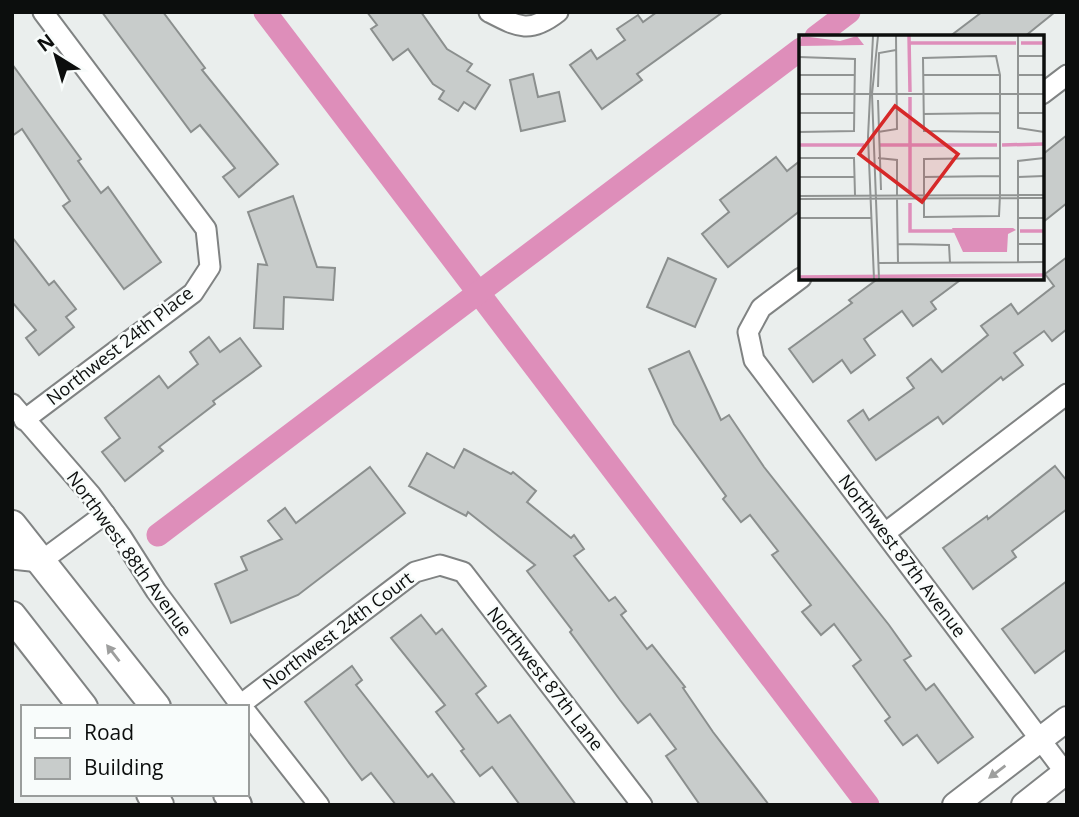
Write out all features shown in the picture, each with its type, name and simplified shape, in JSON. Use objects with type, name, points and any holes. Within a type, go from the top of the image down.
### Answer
[{"type":"main road","points":[[12,525],[154,705]]},
{"type":"main road","points":[[12,616],[81,705]]},
{"type":"street","name":"Northwest 24th Place","points":[[24,420],[193,293],[210,267],[206,229],[43,12]]},
{"type":"street","points":[[489,12],[518,27],[544,23],[558,12]]},
{"type":"street","points":[[1044,92],[1067,75]]},
{"type":"street","name":"Northwest 87th Avenue","points":[[799,280],[761,308],[748,332],[754,360],[1066,773]]},
{"type":"street","points":[[885,533],[1067,394]]},
{"type":"street","name":"Northwest 88th Avenue","points":[[12,404],[105,514],[156,591],[241,705]]},
{"type":"street","points":[[12,559],[40,562],[105,514]]},
{"type":"street","name":"Northwest 24th Court","points":[[247,705],[415,572],[440,565]]},
{"type":"street","name":"Northwest 87th Lane","points":[[440,565],[463,572],[642,805]]},
{"type":"street","name":"Northwest 88th Avenue","points":[[248,714],[319,805]]},
{"type":"street","points":[[955,805],[1067,719]]},
{"type":"street","points":[[1024,805],[1066,773]]},
{"type":"building","points":[[102,12],[163,12],[205,68],[202,70],[278,164],[239,197],[223,177],[235,168],[200,125],[191,132]]},
{"type":"building","points":[[367,12],[421,12],[447,49],[472,64],[467,71],[490,85],[475,109],[464,102],[458,111],[439,99],[444,91],[433,84],[408,49],[393,60],[371,29],[377,25]]},
{"type":"building","points":[[657,12],[723,12],[637,74],[642,80],[602,109],[570,65],[591,50],[597,59],[625,40],[617,29],[638,15],[643,22]]},
{"type":"building","points":[[982,12],[1055,12],[1026,35],[952,35]]},
{"type":"building","points":[[12,64],[81,159],[78,161],[101,193],[108,187],[161,262],[124,289],[63,206],[70,201],[22,129],[12,136]]},
{"type":"building","points":[[533,74],[538,97],[559,92],[565,121],[521,131],[510,80]]},
{"type":"building","points":[[1067,135],[1067,203],[1044,221],[1044,153]]},
{"type":"building","points":[[776,157],[787,171],[799,162],[799,212],[728,267],[702,234],[729,212],[720,200]]},
{"type":"building","points":[[293,196],[317,267],[335,268],[333,300],[284,297],[283,329],[254,328],[258,264],[267,265],[248,212]]},
{"type":"building","points":[[12,237],[49,285],[54,281],[76,309],[66,317],[74,327],[39,355],[26,338],[36,330],[12,302]]},
{"type":"building","points":[[1067,257],[1067,329],[1052,341],[1044,331],[1014,353],[1023,365],[1003,380],[1001,377],[943,424],[938,417],[876,460],[848,421],[863,410],[869,420],[914,388],[907,378],[931,359],[942,372],[988,335],[981,326],[1011,304],[1018,314],[1054,286],[1045,274]]},
{"type":"building","points":[[668,258],[716,279],[695,327],[647,307]]},
{"type":"building","points":[[876,280],[960,280],[931,302],[936,309],[913,326],[902,311],[864,339],[875,355],[851,373],[842,360],[813,382],[789,349],[852,303],[849,300]]},
{"type":"building","points":[[209,337],[220,352],[240,338],[261,366],[213,401],[215,404],[159,447],[163,451],[125,481],[102,452],[120,438],[105,418],[159,376],[168,388],[198,364],[190,352]]},
{"type":"building","points":[[689,351],[721,420],[729,415],[764,467],[889,625],[911,656],[904,660],[926,690],[934,684],[973,737],[938,763],[917,735],[903,745],[885,721],[890,717],[853,666],[861,660],[834,624],[821,635],[802,612],[811,605],[772,555],[778,551],[750,515],[741,522],[723,499],[726,496],[674,424],[649,369]]},
{"type":"building","points":[[464,449],[511,474],[513,472],[536,491],[527,502],[571,538],[574,535],[584,549],[574,556],[609,601],[615,597],[626,611],[621,615],[647,649],[652,645],[685,687],[683,688],[713,732],[769,805],[700,805],[666,756],[676,749],[650,714],[638,723],[620,700],[527,571],[535,565],[468,512],[466,516],[409,486],[427,453],[454,468]]},
{"type":"building","points":[[1055,466],[1067,481],[1067,509],[1012,551],[1016,557],[973,589],[943,548],[987,516],[988,519]]},
{"type":"building","points":[[370,467],[405,513],[298,595],[231,623],[215,584],[247,570],[241,557],[282,539],[268,521],[285,508],[296,523]]},
{"type":"building","points":[[1067,581],[1067,649],[1035,673],[1002,629]]},
{"type":"building","points":[[421,615],[436,634],[442,629],[486,686],[476,694],[498,723],[510,715],[576,805],[520,805],[492,767],[480,776],[461,751],[464,749],[436,712],[445,705],[391,638]]},
{"type":"building","points":[[352,666],[362,680],[356,685],[428,777],[432,774],[456,805],[396,805],[371,773],[362,780],[347,760],[305,702]]},
{"type":"waterway","points":[[265,12],[868,805]]},
{"type":"waterway","points":[[819,35],[849,12]]},
{"type":"waterway","points":[[158,535],[799,51]]}]
